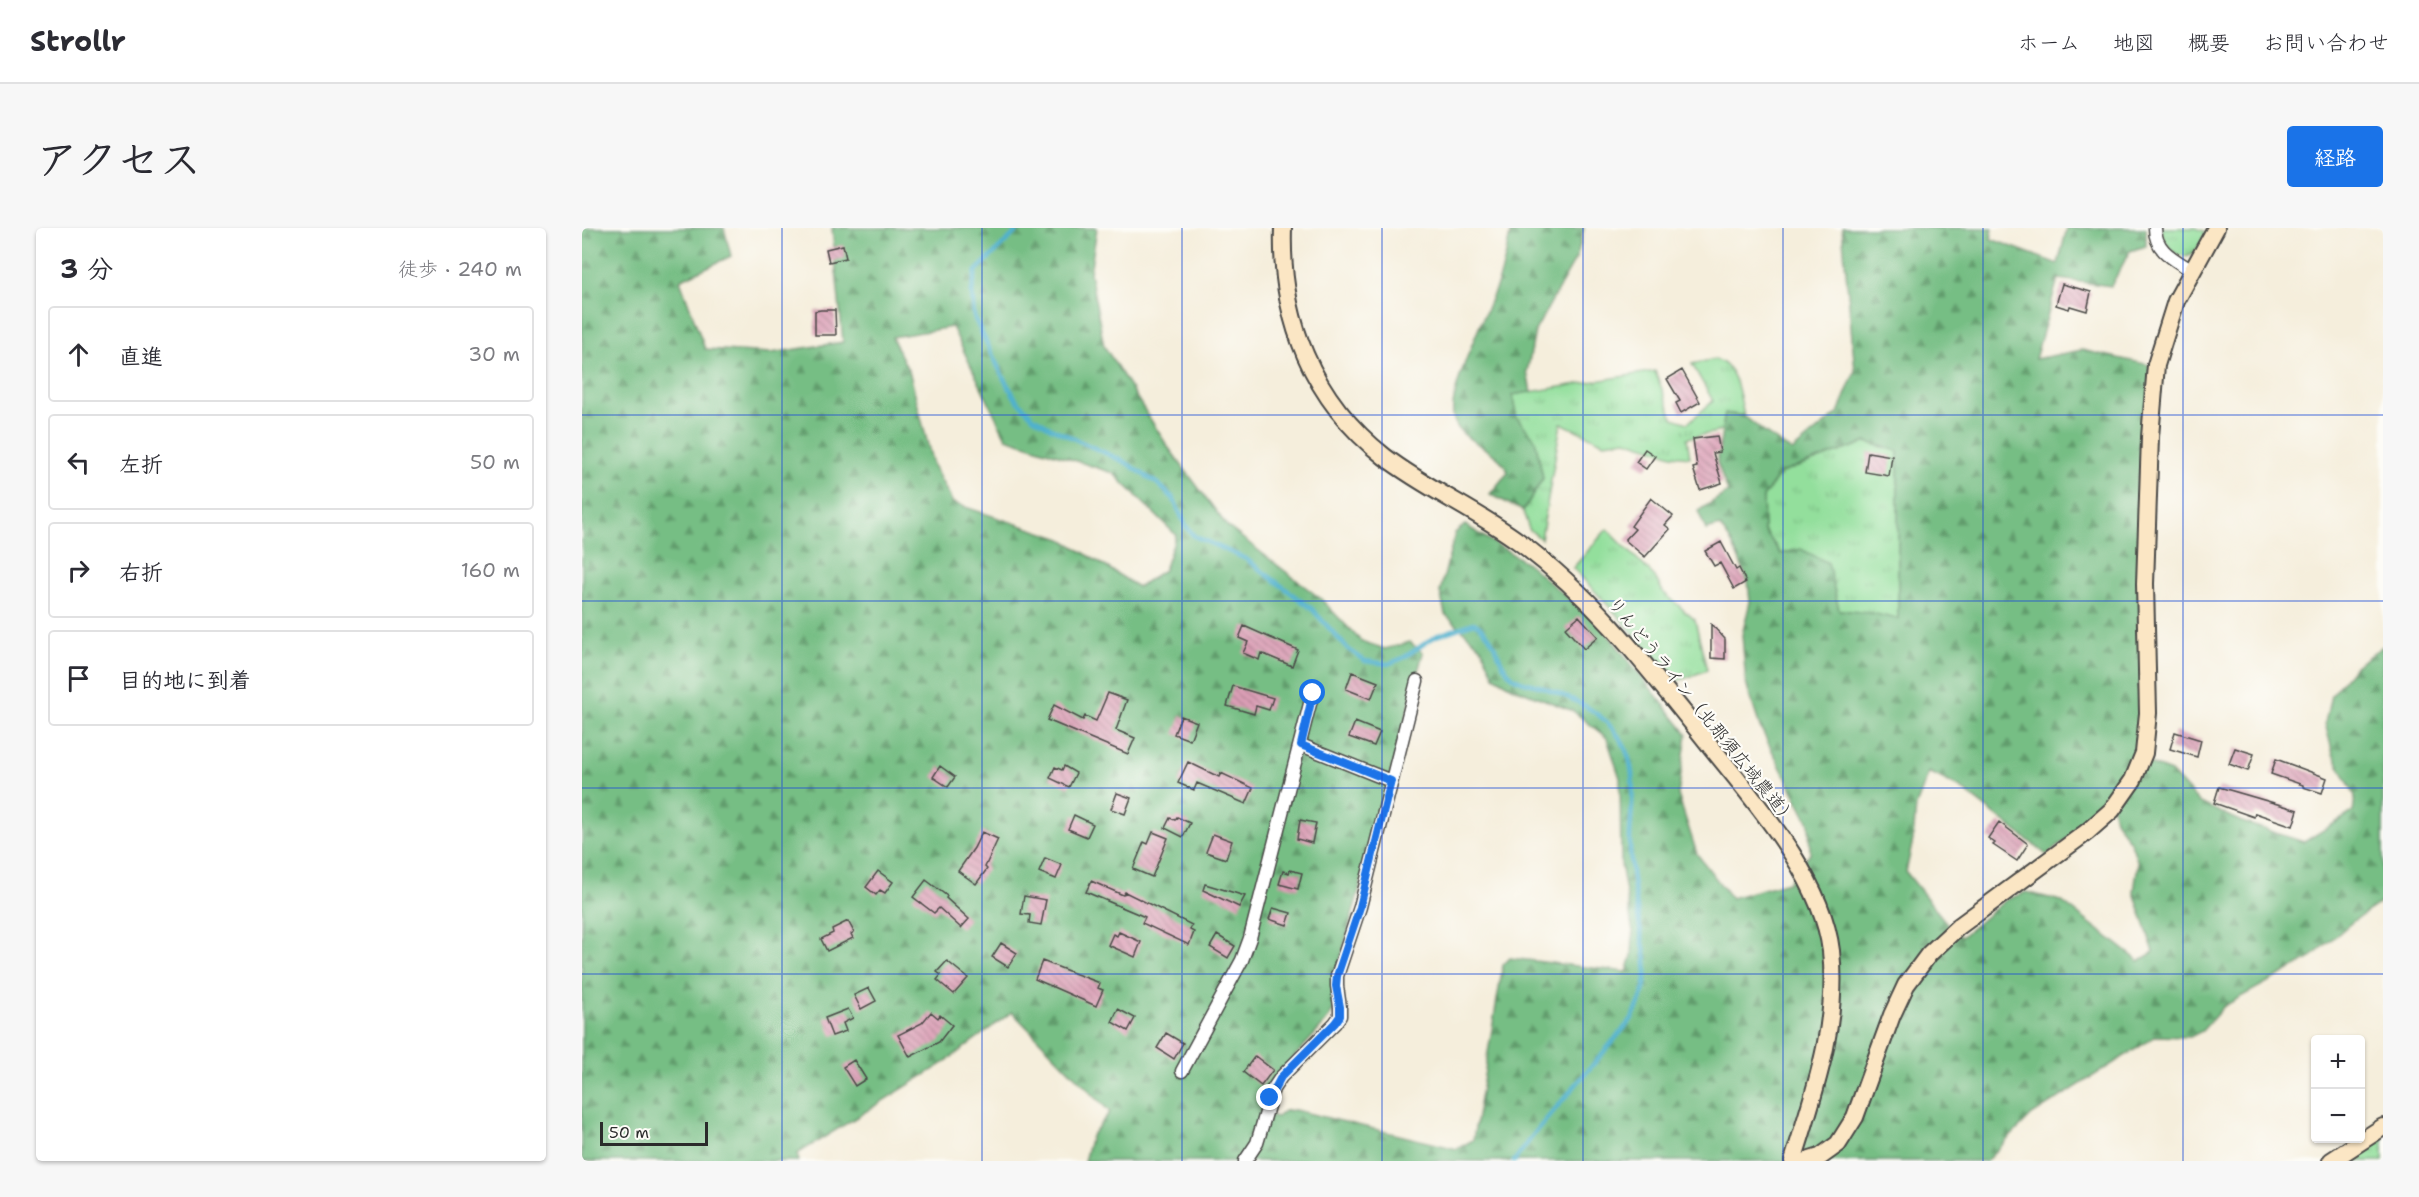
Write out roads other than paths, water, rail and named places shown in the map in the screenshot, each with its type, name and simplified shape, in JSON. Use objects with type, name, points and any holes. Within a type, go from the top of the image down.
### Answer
[{"type":"street","name":"りんどうライン（北那須広域農道）","points":[[1283,228],[1282,258],[1294,327],[1308,364],[1326,394],[1353,428],[1385,457],[1412,476],[1515,539],[1562,576],[1606,618],[1775,827],[1801,870],[1821,912],[1831,950],[1831,976],[1828,1037],[1823,1062],[1793,1161]]},
{"type":"street","points":[[2156,228],[2158,244],[2164,252],[2191,270]]},
{"type":"street","points":[[1807,1161],[1820,1157],[1838,1143],[1855,1118],[1892,1015],[1906,985],[1929,954],[1958,927],[2112,810],[2133,780],[2144,753],[2148,713],[2145,584],[2150,436],[2156,364],[2173,309],[2191,270],[2216,228]]},
{"type":"street","points":[[1245,1161],[1257,1143],[1270,1098],[1281,1077],[1340,1016],[1337,976],[1360,907],[1417,681]]},
{"type":"street","points":[[1182,1071],[1242,960],[1250,938],[1313,693]]},
{"type":"street","points":[[1301,745],[1391,781]]},
{"type":"street","points":[[2331,1161],[2383,1127]]},
{"type":"waterway","points":[[1020,228],[976,271],[972,291],[974,317],[1004,379],[1016,399],[1033,417],[1053,429],[1125,462],[1158,484],[1173,498],[1186,526],[1194,536],[1246,559],[1311,608],[1348,649],[1365,661],[1388,664],[1403,658],[1436,636],[1474,623],[1488,635],[1507,671],[1513,677],[1585,706],[1605,720],[1621,740],[1631,765],[1633,792],[1631,856],[1635,898],[1646,959],[1644,988],[1631,1020],[1534,1134],[1514,1161]]}]
